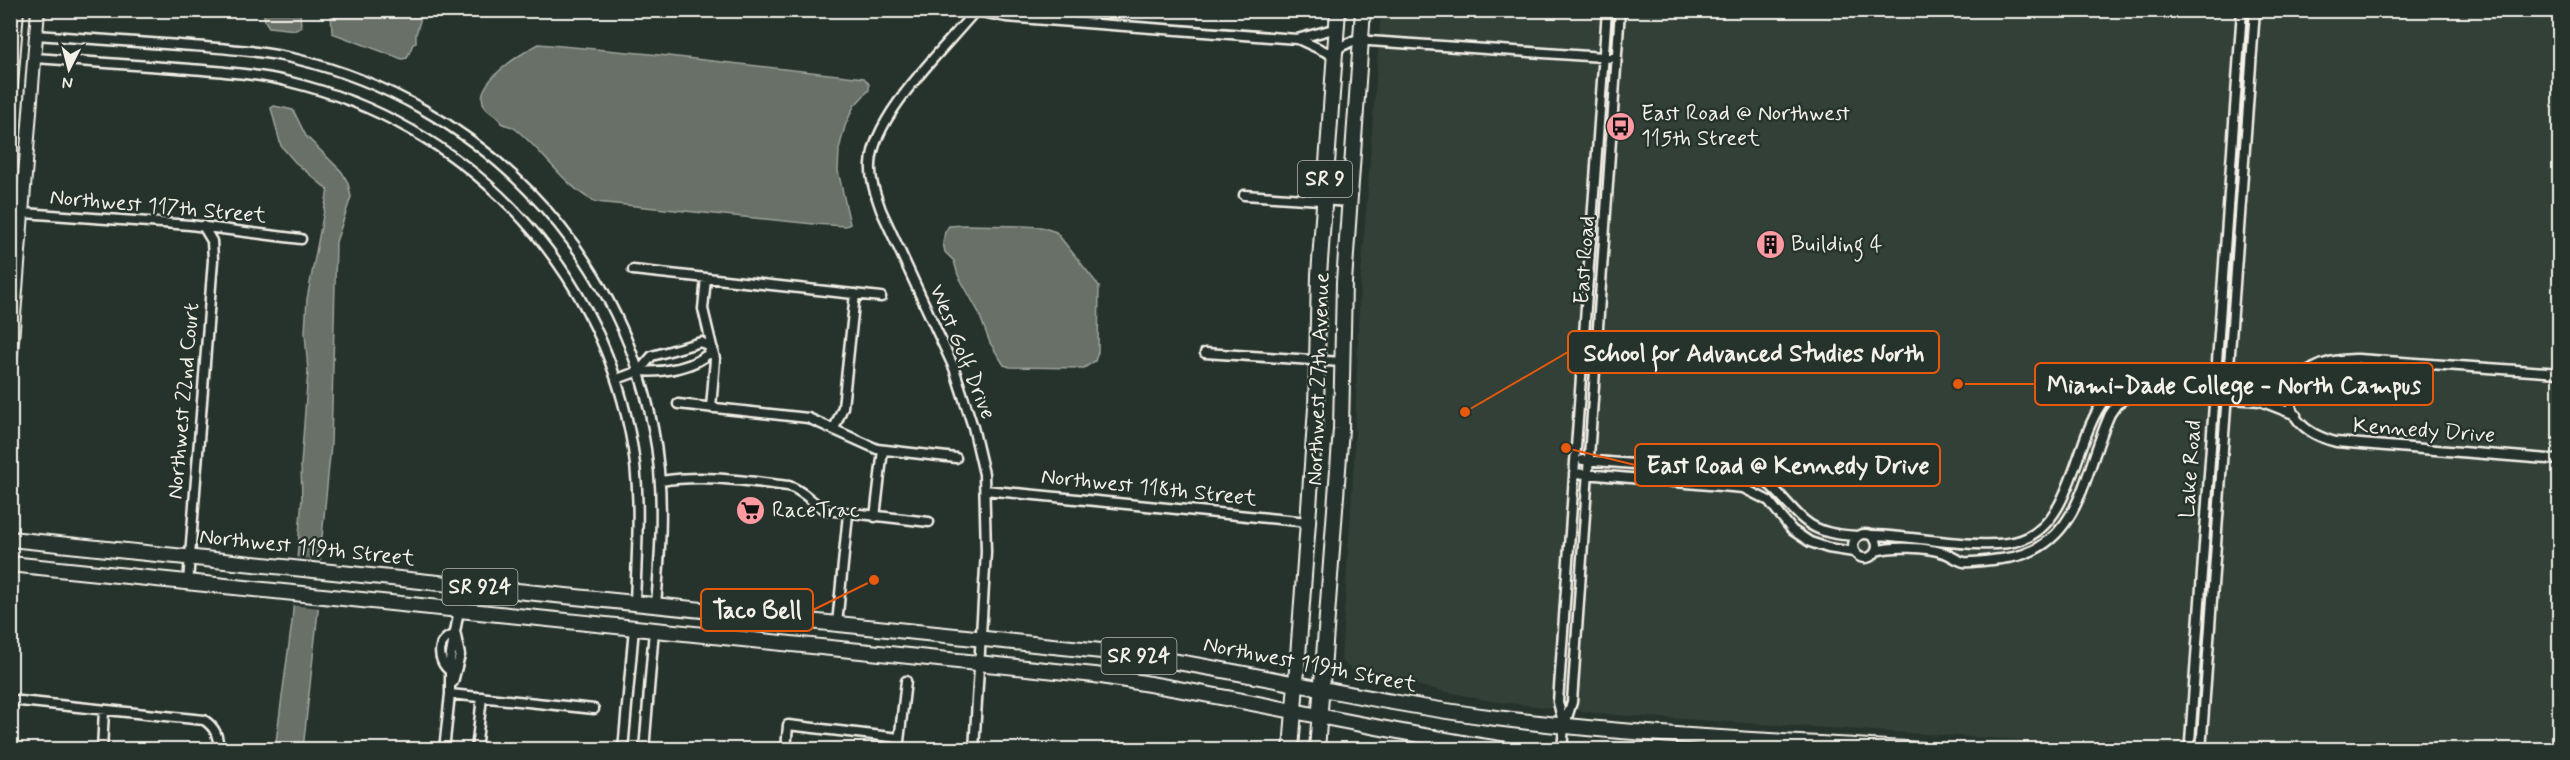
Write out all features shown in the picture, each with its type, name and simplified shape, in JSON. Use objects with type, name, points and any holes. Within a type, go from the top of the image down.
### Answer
[{"type":"main road","points":[[10,98],[17,10]]},
{"type":"main road","points":[[10,366],[16,212],[35,58],[38,10]]},
{"type":"main road","name":"Northwest 27th Avenue","points":[[1291,750],[1308,522],[1324,200],[1338,10]]},
{"type":"main road","name":"Northwest 27th Avenue","points":[[1317,750],[1341,429],[1344,282],[1363,10]]},
{"type":"main road","name":"Northwest 119th Street","points":[[10,539],[1130,654],[1422,707],[1564,727],[1922,750]]},
{"type":"main road","name":"Northwest 119th Street","points":[[10,564],[979,663],[1157,685],[1408,734],[1507,750]]},
{"type":"main road","points":[[634,603],[634,628]]},
{"type":"main road","points":[[654,630],[656,605]]},
{"type":"street","name":"East Road","points":[[1564,727],[1558,702],[1607,10]]},
{"type":"street","name":"East Road","points":[[1562,750],[1564,727],[1572,702],[1620,10]]},
{"type":"street","name":"Lake Road","points":[[2192,750],[2190,730],[2242,10]]},
{"type":"street","name":"Lake Road","points":[[2201,750],[2255,10]]},
{"type":"street","points":[[976,11],[1006,17],[1297,39],[1337,28]]},
{"type":"street","name":"West Golf Drive","points":[[974,750],[986,552],[985,490],[978,445],[962,390],[881,210],[871,171],[875,142],[888,115],[976,11]]},
{"type":"street","points":[[36,34],[238,50],[276,55],[351,75],[414,103],[484,150],[526,188],[553,217],[597,280],[616,315],[639,371],[653,425],[661,481],[662,530],[656,605]]},
{"type":"street","points":[[1297,39],[1335,56],[1347,42],[1361,40],[1617,58]]},
{"type":"street","points":[[35,58],[221,72],[278,79],[332,94],[402,123],[475,172],[510,205],[542,241],[585,305],[617,380],[631,434],[638,491],[634,603]]},
{"type":"street","points":[[1244,195],[1350,202]]},
{"type":"street","name":"Northwest 117th Street","points":[[16,212],[203,226],[301,239]]},
{"type":"street","name":"Northwest 22nd Court","points":[[188,582],[213,260],[212,241],[203,226]]},
{"type":"street","points":[[633,270],[881,297]]},
{"type":"street","points":[[706,278],[703,309],[715,359],[711,408]]},
{"type":"street","points":[[834,429],[843,407],[855,294]]},
{"type":"street","points":[[639,371],[652,356],[701,342],[713,349]]},
{"type":"street","points":[[689,345],[694,351],[694,362]]},
{"type":"street","points":[[617,380],[639,371],[658,372],[694,362],[705,358],[713,349]]},
{"type":"street","points":[[1205,353],[1342,362]]},
{"type":"street","points":[[1575,459],[1748,473],[1771,484],[1804,520],[1816,528],[1839,535],[1857,536],[1863,533],[2009,543],[2023,540],[2036,533],[2051,520],[2059,506],[2098,407],[2115,390],[2132,382],[2268,388],[2298,379],[2317,365],[2346,359],[2559,373]]},
{"type":"street","points":[[2296,416],[2291,397],[2298,379]]},
{"type":"street","name":"Kennedy Drive","points":[[1574,473],[1743,488],[1769,501],[1792,530],[1810,542],[1828,548],[1854,552],[1859,557],[1867,558],[1876,551],[1892,548],[1941,552],[1964,562],[2024,555],[2042,547],[2058,534],[2074,510],[2110,414],[2123,400],[2142,393],[2260,401],[2296,416],[2310,432],[2336,442],[2559,460]]},
{"type":"street","points":[[678,404],[808,418],[871,447],[956,458]]},
{"type":"street","points":[[875,517],[883,450]]},
{"type":"street","points":[[661,481],[702,477],[789,486],[802,492],[814,504],[825,510],[929,522]]},
{"type":"street","name":"Northwest 118th Street","points":[[985,490],[1308,522]]},
{"type":"street","points":[[837,624],[848,514]]},
{"type":"street","points":[[1871,535],[1876,541],[1876,551]]},
{"type":"street","points":[[1854,552],[1852,544],[1857,536]]},
{"type":"street","points":[[1988,543],[1990,553],[1988,560]]},
{"type":"street","points":[[450,694],[460,655],[456,635],[459,610]]},
{"type":"street","points":[[623,750],[634,628]]},
{"type":"street","points":[[644,750],[654,630]]},
{"type":"street","points":[[444,750],[450,671],[442,663],[440,651],[448,636],[456,635]]},
{"type":"street","points":[[898,750],[906,681]]},
{"type":"street","points":[[450,694],[594,709]]},
{"type":"street","points":[[476,750],[482,697]]},
{"type":"street","points":[[10,700],[204,720],[213,726],[218,737],[219,750]]},
{"type":"street","points":[[102,750],[104,710]]},
{"type":"street","points":[[786,750],[788,725],[899,738]]},
{"type":"shaded area","points":[[331,10],[423,11],[416,34],[416,43],[413,44],[407,58],[402,59],[332,33]]},
{"type":"shaded area","points":[[263,11],[300,11],[301,27],[296,30],[269,27]]},
{"type":"shaded area","points":[[1381,11],[2559,11],[2559,749],[2451,747],[2167,749],[1615,715],[1490,701],[1354,672],[1341,660],[1354,463],[1359,305]]},
{"type":"shaded area","points":[[539,44],[864,78],[869,84],[869,90],[854,106],[845,126],[839,149],[838,171],[850,224],[846,226],[814,224],[596,202],[585,196],[574,188],[524,136],[514,128],[501,123],[485,107],[482,98],[491,79],[500,70]]},
{"type":"shaded area","points":[[274,106],[293,110],[306,136],[342,172],[348,183],[351,197],[336,242],[331,445],[321,547],[318,611],[303,749],[275,749],[292,622],[302,498],[301,465],[308,371],[305,332],[307,299],[328,190],[295,162],[281,146],[271,108]]},
{"type":"shaded area","points":[[949,226],[1041,227],[1056,232],[1099,286],[1098,352],[1095,361],[1084,368],[1004,365],[990,343],[978,311],[958,275],[954,261],[945,252],[943,243]]},
{"type":"pier","points":[[294,557],[324,560],[321,608],[290,605]]},
{"type":"place","name":"East Road @ Northwest 115th Street","points":[[1620,127]]},
{"type":"place","name":"Building 4","points":[[1770,245]]},
{"type":"place","name":"Miami-Dade College - North Campus","points":[[1958,384]]},
{"type":"place","name":"School for Advanced Studies North","points":[[1465,412]]},
{"type":"place","name":"East Road @ Kennedy Drive","points":[[1566,448]]},
{"type":"place","name":"RaceTrac","points":[[751,511]]},
{"type":"place","name":"Taco Bell","points":[[874,580]]}]
